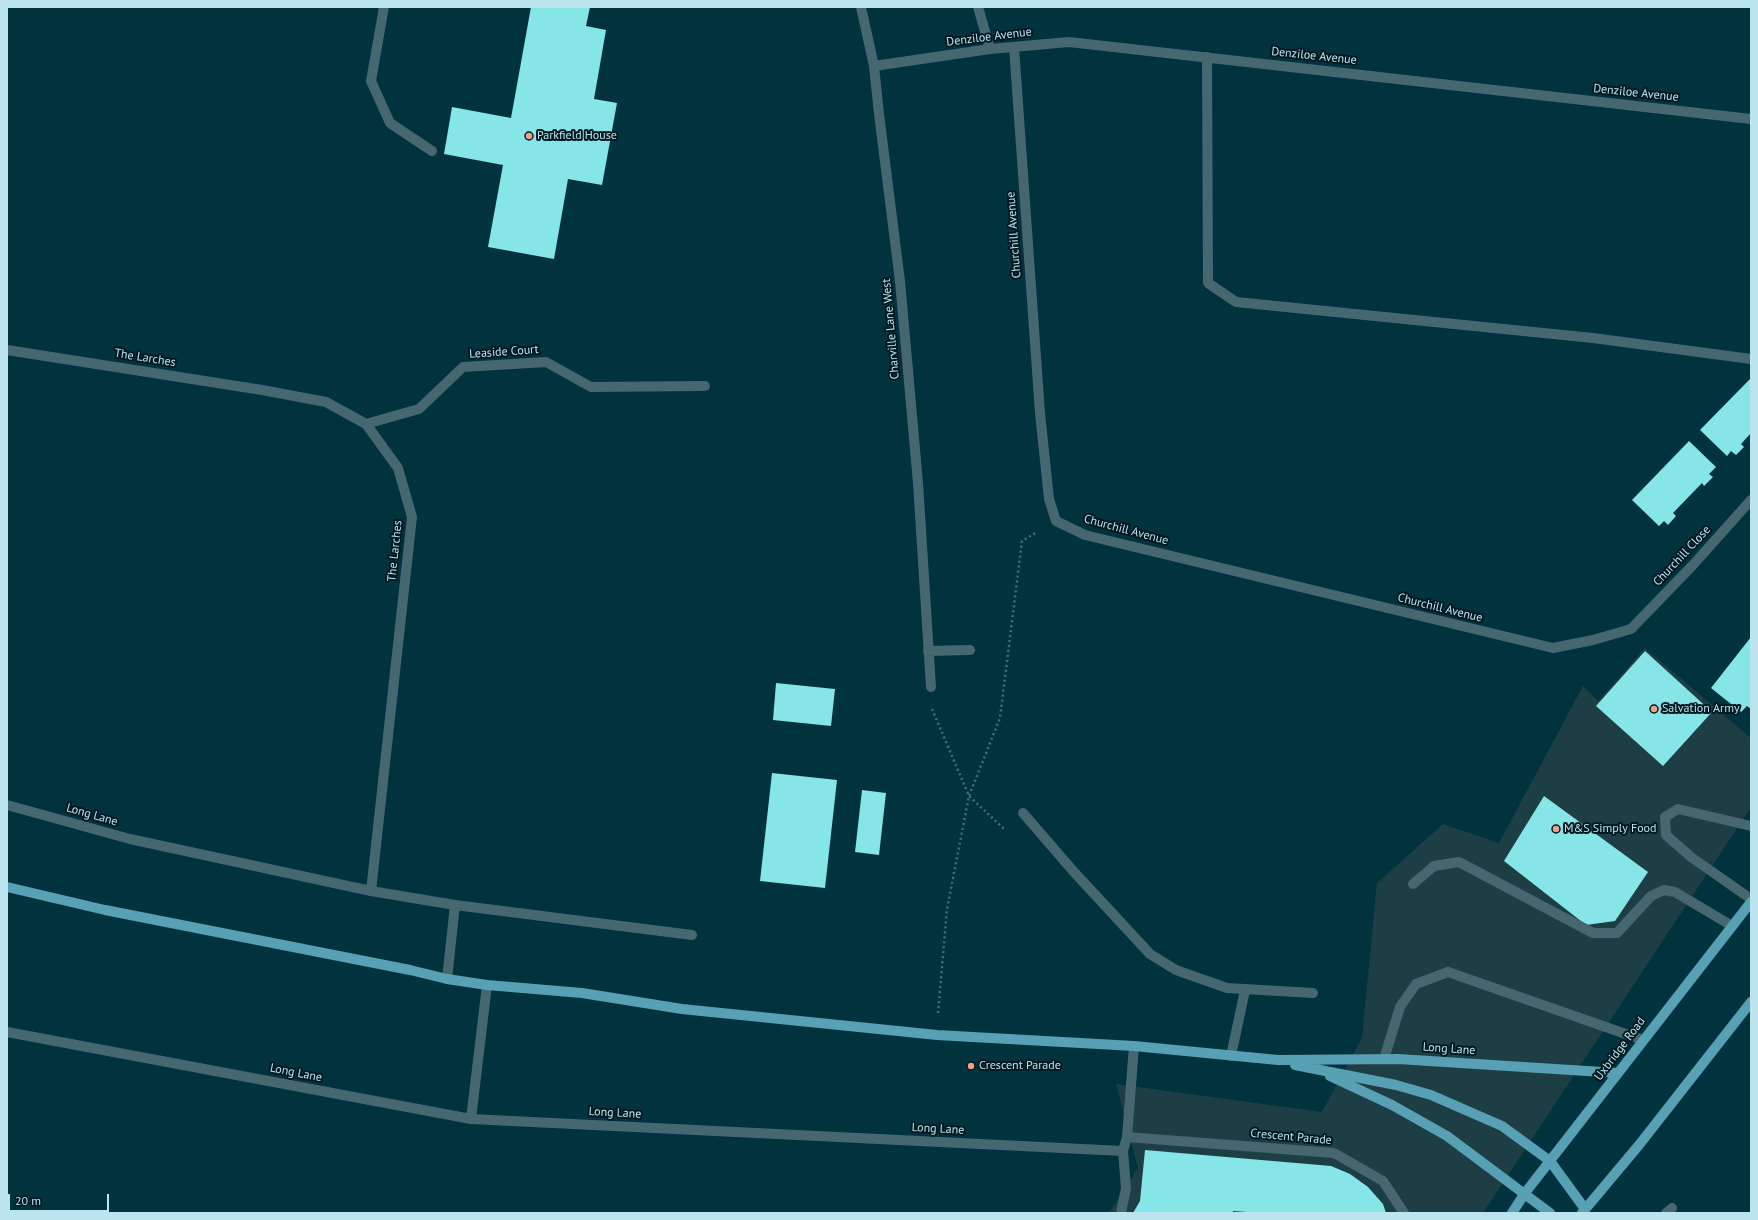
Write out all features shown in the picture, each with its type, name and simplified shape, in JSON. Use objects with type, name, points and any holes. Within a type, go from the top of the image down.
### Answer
[{"type":"main road","name":"Long Lane","points":[[7,887],[105,910],[410,970],[447,980],[582,993],[682,1009],[937,1035],[1134,1046],[1278,1060],[1384,1059],[1618,1073]]},
{"type":"main road","name":"Uxbridge Road","points":[[1512,1213],[1525,1192],[1751,902]]},
{"type":"main road","points":[[1584,1211],[1639,1145],[1751,1002]]},
{"type":"main road","name":"Long Lane","points":[[1278,1060],[1396,1085],[1431,1096],[1502,1126],[1550,1161],[1584,1211]]},
{"type":"main road","name":"Long Lane","points":[[1316,1069],[1392,1105],[1447,1136],[1525,1192],[1550,1213]]},
{"type":"street","points":[[384,7],[371,81],[390,123],[432,151]]},
{"type":"street","name":"Charville Lane West","points":[[861,7],[874,66],[900,281],[918,483],[931,687]]},
{"type":"street","points":[[978,7],[990,49]]},
{"type":"street","name":"Denziloe Avenue","points":[[874,66],[990,49],[1070,42],[1751,119]]},
{"type":"street","name":"Churchill Avenue","points":[[1014,47],[1041,421],[1049,499],[1056,521],[1085,535],[1553,648],[1594,640],[1631,629]]},
{"type":"street","points":[[1207,57],[1208,283],[1236,302],[1593,338],[1751,358]]},
{"type":"street","name":"The Larches","points":[[7,350],[262,390],[326,402],[366,424],[398,468],[412,518],[371,891]]},
{"type":"street","name":"Leaside Court","points":[[366,424],[418,409],[463,368],[546,362],[591,387],[705,386]]},
{"type":"street","name":"Churchill Close","points":[[1631,629],[1692,566],[1751,500]]},
{"type":"street","points":[[928,651],[970,650]]},
{"type":"street","name":"Long Lane","points":[[7,805],[130,839],[371,891],[455,905],[692,935]]},
{"type":"street","points":[[1751,826],[1678,809],[1665,817],[1666,835],[1691,857],[1751,899]]},
{"type":"street","points":[[1023,812],[1074,872],[1150,954],[1176,970],[1226,988],[1313,993]]},
{"type":"street","points":[[1413,884],[1434,866],[1459,862],[1593,933],[1617,933],[1651,896],[1664,890],[1675,892],[1732,926]]},
{"type":"street","points":[[447,980],[455,905]]},
{"type":"street","points":[[1384,1059],[1400,1007],[1416,984],[1448,972],[1643,1040]]},
{"type":"street","points":[[471,1119],[487,985]]},
{"type":"street","points":[[1231,1056],[1245,990]]},
{"type":"street","name":"Long Lane","points":[[7,1032],[471,1119],[1122,1152]]},
{"type":"street","points":[[1121,1213],[1126,1188],[1122,1152],[1127,1137],[1134,1046]]},
{"type":"street","name":"Crescent Parade","points":[[1127,1137],[1334,1153],[1383,1181],[1404,1213]]},
{"type":"path","points":[[937,1035],[947,909],[969,796],[1000,718],[1022,541],[1056,521]]},
{"type":"path","points":[[931,687],[929,702],[964,786]]},
{"type":"shaded area","points":[[1645,648],[1751,738],[1751,807],[1483,1213],[1109,1213],[1138,1168],[1116,1084],[1322,1112],[1362,1038],[1377,883],[1443,824],[1499,843],[1583,686],[1598,701]]},
{"type":"building","name":"Parkfield House","points":[[531,7],[590,7],[586,26],[606,30],[594,99],[617,103],[602,185],[568,179],[554,259],[488,247],[503,165],[444,154],[452,107],[511,118]]},
{"type":"building","points":[[1751,378],[1751,433],[1741,444],[1744,447],[1736,455],[1731,451],[1727,456],[1700,430]]},
{"type":"building","points":[[1689,441],[1716,467],[1709,474],[1713,477],[1704,486],[1702,483],[1673,513],[1676,516],[1668,525],[1664,521],[1659,526],[1632,500]]},
{"type":"building","points":[[1751,637],[1751,709],[1747,706],[1741,712],[1711,688]]},
{"type":"building","name":"Salvation Army","points":[[1645,651],[1712,712],[1663,766],[1596,706]]},
{"type":"building","points":[[776,683],[835,689],[831,726],[773,720]]},
{"type":"building","points":[[772,773],[837,780],[825,888],[760,881]]},
{"type":"building","points":[[862,790],[886,793],[879,855],[855,852]]},
{"type":"building","name":"M&S Simply Food","points":[[1544,796],[1648,872],[1615,921],[1586,925],[1504,861]]},
{"type":"building","points":[[1145,1150],[1331,1166],[1350,1174],[1368,1187],[1383,1204],[1386,1213],[1261,1213],[1233,1211],[1233,1213],[1133,1213],[1140,1201]]},
{"type":"place","name":"Parkfield House","points":[[529,136]]},
{"type":"place","name":"Salvation Army","points":[[1654,709]]},
{"type":"place","name":"M&S Simply Food","points":[[1556,829]]},
{"type":"place","name":"Crescent Parade","points":[[971,1066]]}]
